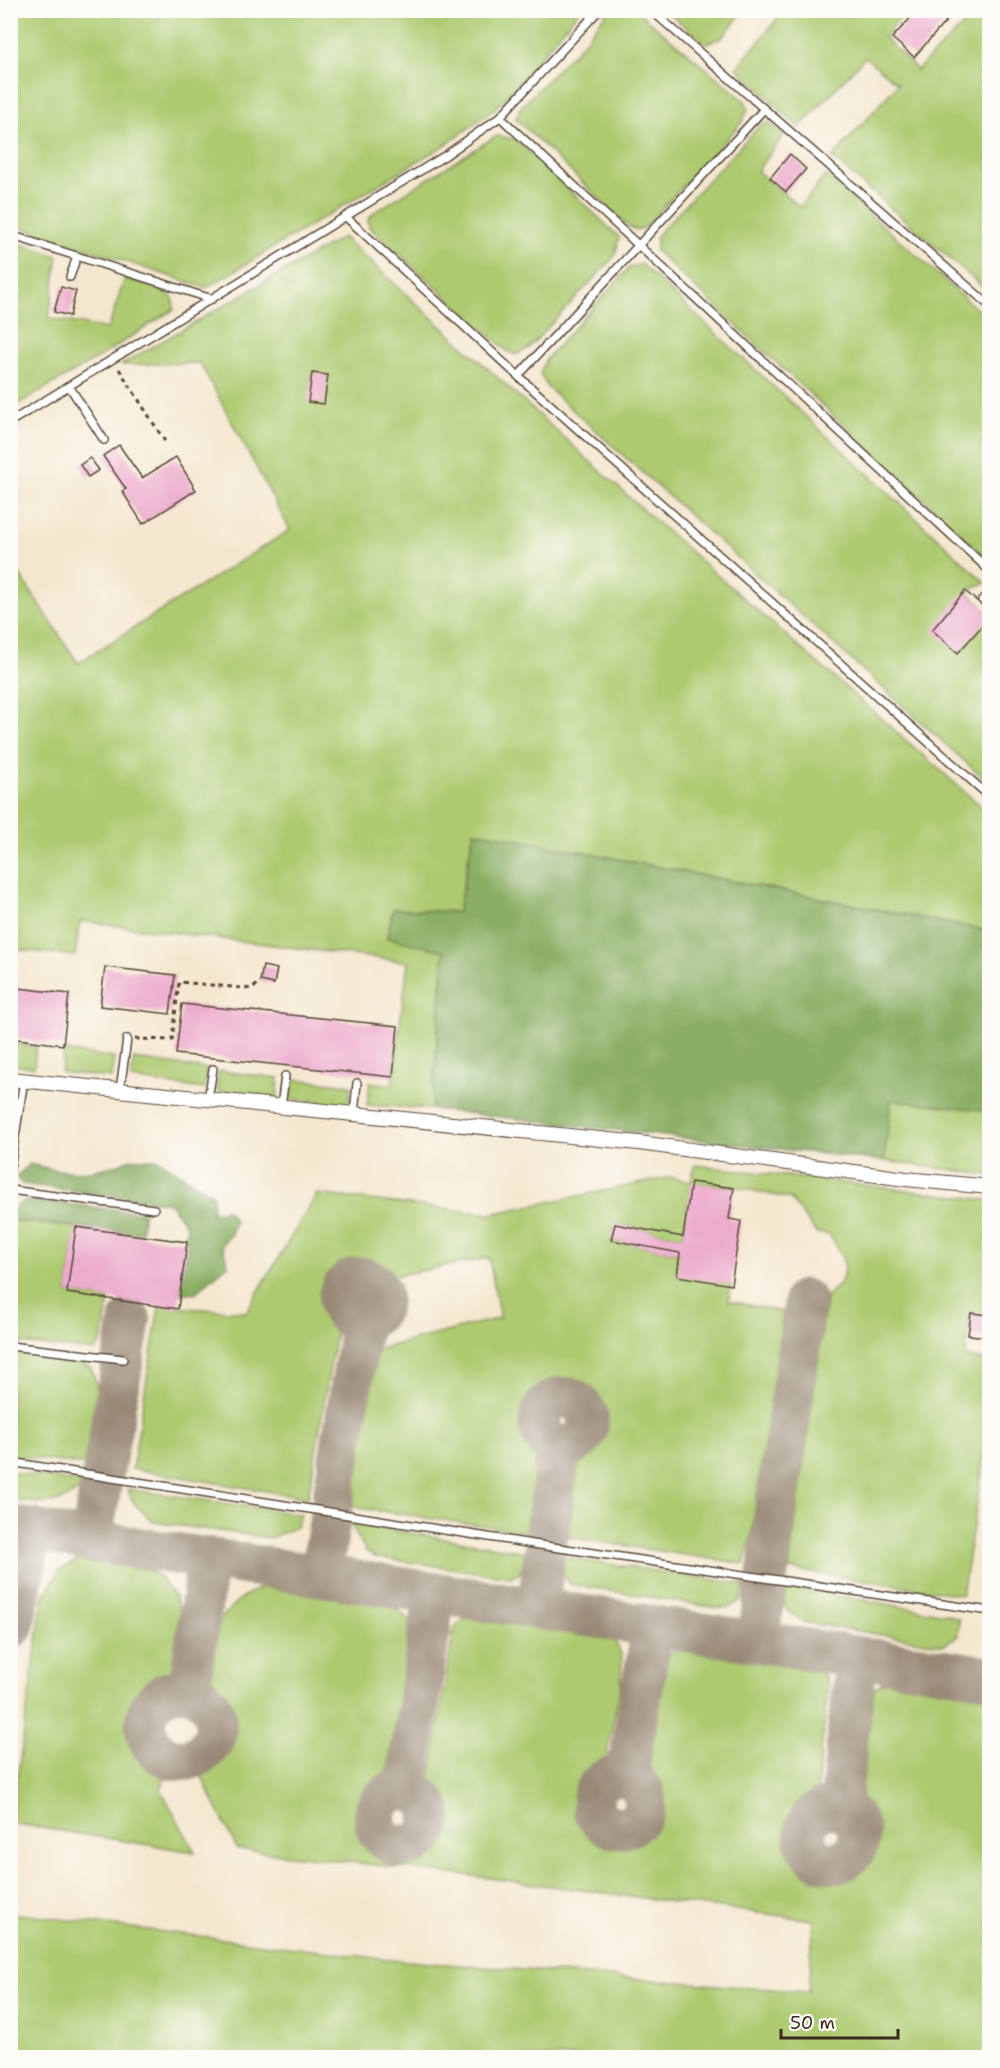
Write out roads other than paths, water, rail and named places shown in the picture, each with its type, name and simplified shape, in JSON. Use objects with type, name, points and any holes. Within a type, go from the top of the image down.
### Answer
[{"type":"street","points":[[17,1080],[639,1143],[906,1179],[990,1187]]},
{"type":"lane","points":[[10,423],[446,155],[500,117],[599,10]]},
{"type":"lane","points":[[651,10],[990,306]]},
{"type":"lane","points":[[518,376],[764,109]]},
{"type":"lane","points":[[500,117],[990,571]]},
{"type":"lane","points":[[346,217],[518,376],[990,797]]},
{"type":"lane","points":[[10,235],[212,299]]},
{"type":"lane","points":[[70,277],[77,256]]},
{"type":"lane","points":[[69,386],[104,440]]},
{"type":"lane","points":[[982,600],[990,593]]},
{"type":"lane","points":[[120,1090],[127,1039]]},
{"type":"lane","points":[[208,1099],[213,1069]]},
{"type":"lane","points":[[281,1107],[285,1076]]},
{"type":"lane","points":[[10,1168],[17,1080]]},
{"type":"lane","points":[[354,1114],[357,1083]]},
{"type":"lane","points":[[10,1190],[154,1209]]},
{"type":"lane","points":[[10,1346],[123,1359]]},
{"type":"lane","points":[[10,1462],[546,1546],[990,1611]]}]
